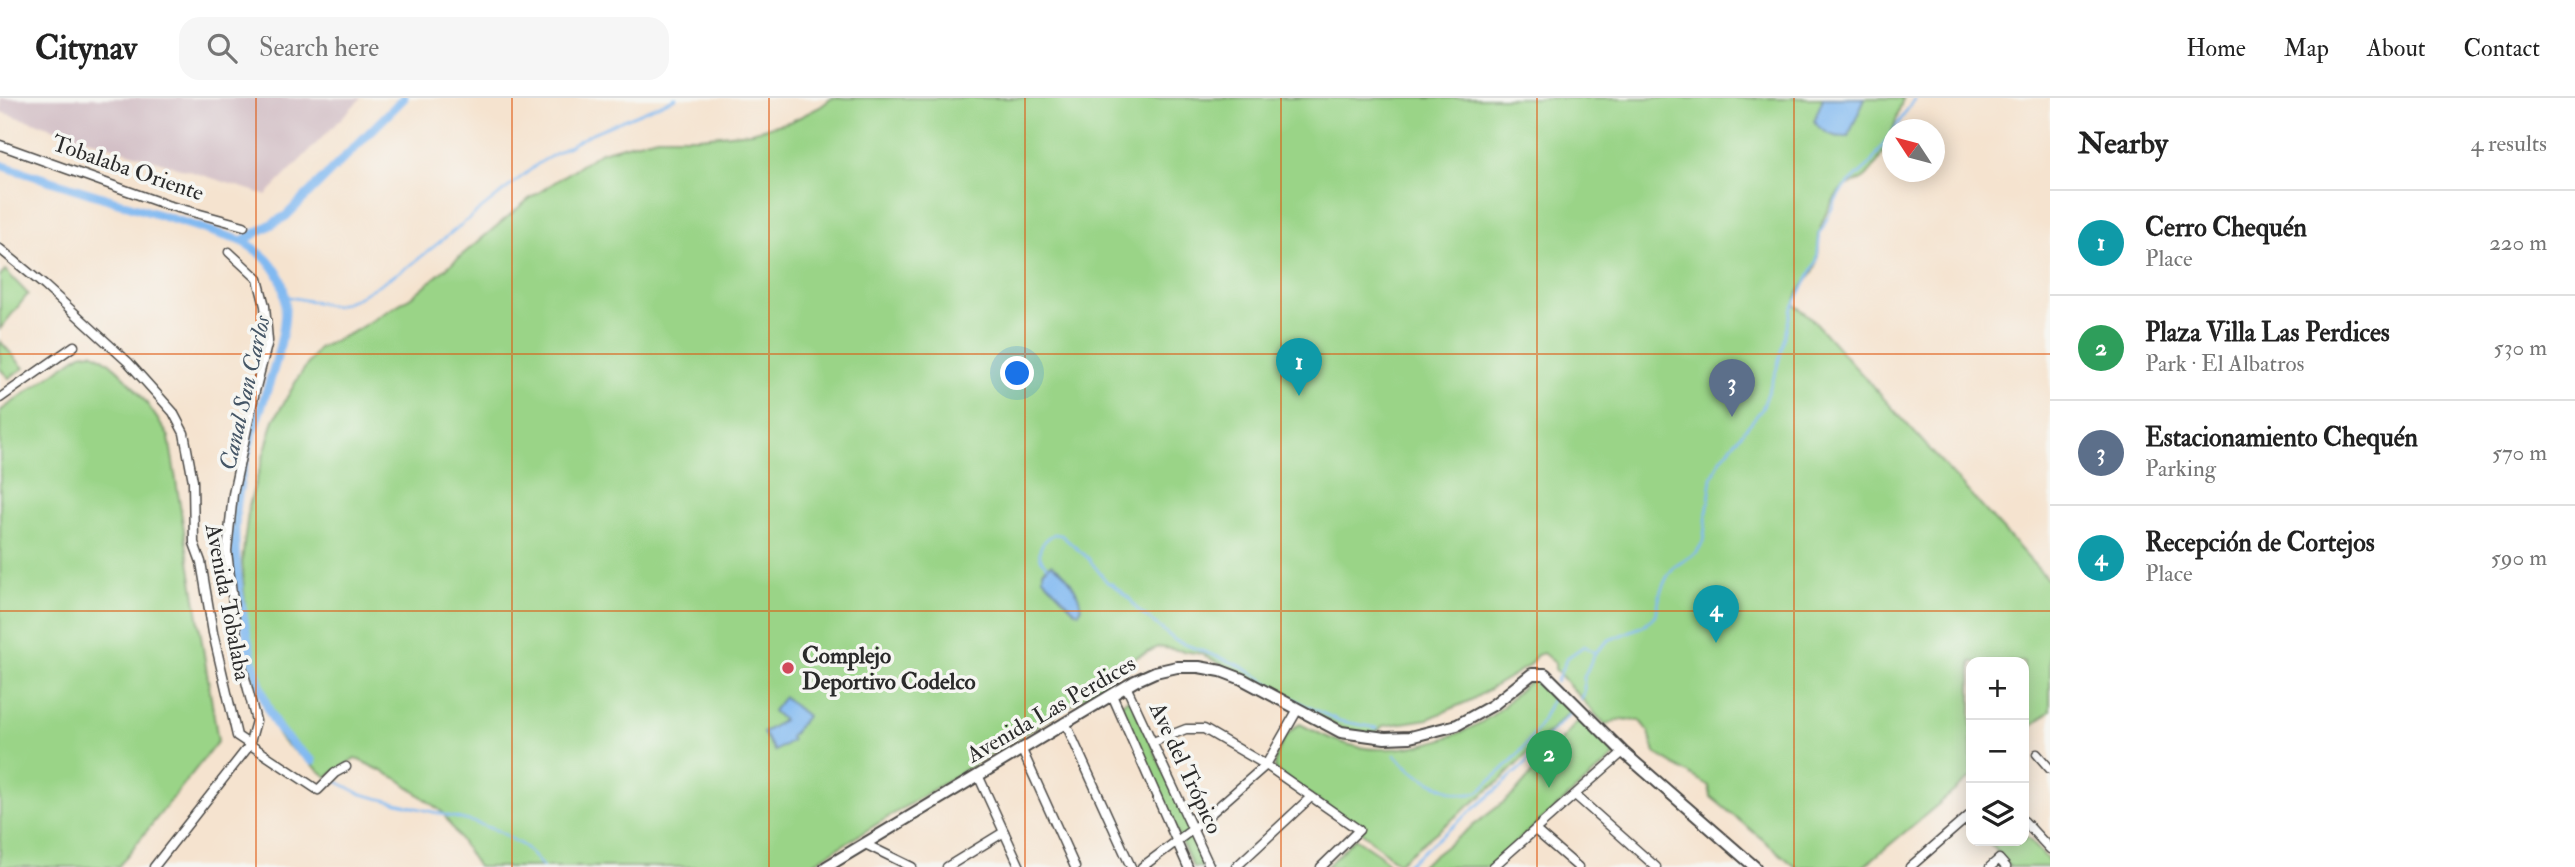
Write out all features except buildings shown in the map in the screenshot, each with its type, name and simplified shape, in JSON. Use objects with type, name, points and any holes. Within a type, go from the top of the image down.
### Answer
[{"type":"street","name":"Tobalaba Oriente","points":[[0,145],[167,205],[244,226]]},
{"type":"street","name":"Avenida Tobalaba","points":[[0,249],[128,362],[173,412],[184,433],[193,481],[194,543],[201,562],[237,736],[318,790],[346,766]]},
{"type":"street","points":[[155,867],[249,746],[256,721],[239,654],[227,551],[233,494],[268,341],[265,306],[258,279],[229,252]]},
{"type":"street","points":[[0,398],[74,346]]},
{"type":"street","name":"Avenida Las Perdices","points":[[826,867],[1126,687],[1166,669],[1188,666],[1210,668],[1242,679],[1341,732],[1385,738],[1410,737],[1457,725],[1493,705],[1535,673],[1547,675],[1623,752],[1755,867]]},
{"type":"street","name":"Ave del Trópico","points":[[1126,687],[1210,867]]},
{"type":"street","name":"Ave del Trópico","points":[[1112,695],[1188,867]]},
{"type":"street","points":[[1142,867],[1193,829],[1266,765],[1298,709]]},
{"type":"street","points":[[1065,722],[1131,867]]},
{"type":"street","points":[[1153,742],[1186,729],[1204,729],[1266,765],[1359,830],[1321,867]]},
{"type":"street","points":[[1021,748],[1075,867]]},
{"type":"street","points":[[1498,866],[1623,752]]},
{"type":"street","points":[[2037,754],[2050,769]]},
{"type":"street","points":[[978,775],[1020,867]]},
{"type":"street","points":[[1575,795],[1657,867]]},
{"type":"street","points":[[1236,867],[1311,797]]},
{"type":"street","points":[[1910,867],[1966,818]]},
{"type":"street","points":[[2029,826],[2050,849]]},
{"type":"street","points":[[1535,830],[1578,867]]},
{"type":"street","points":[[947,867],[1004,832]]},
{"type":"street","points":[[865,844],[912,867]]},
{"type":"street","points":[[1990,867],[2000,859],[2006,867]]},
{"type":"shaded area","points":[[0,98],[361,98],[266,195],[1,112]]},
{"type":"green space","points":[[832,98],[1903,98],[1896,119],[1882,119],[1882,153],[1873,168],[1866,176],[1839,191],[1828,210],[1820,231],[1817,264],[1797,294],[1795,305],[1810,317],[2050,582],[2050,711],[2029,729],[2029,657],[1966,657],[1966,781],[1863,867],[1796,867],[1711,797],[1709,786],[1655,753],[1649,732],[1640,721],[1621,719],[1605,725],[1555,669],[1555,663],[1543,653],[1537,655],[1528,666],[1471,700],[1428,719],[1383,726],[1373,736],[1340,728],[1202,654],[1158,647],[1124,663],[1105,684],[807,867],[478,867],[442,812],[398,779],[355,758],[327,777],[281,740],[264,707],[249,664],[242,561],[249,505],[274,420],[319,348],[353,332],[414,295],[529,199],[601,152],[657,137],[699,137],[751,132],[792,121]]},
{"type":"green space","points":[[5,270],[28,294],[0,329],[0,276]]},
{"type":"green space","points":[[0,341],[24,368],[9,378],[0,369]]},
{"type":"green space","points":[[92,352],[126,378],[169,437],[218,741],[118,867],[0,867],[0,411],[81,354]]},
{"type":"green space","points":[[1540,677],[1574,707],[1501,780],[1398,863],[1359,830],[1275,770],[1276,758],[1282,744],[1300,724],[1350,745],[1371,749],[1411,747],[1441,740],[1482,722],[1528,683]]},
{"type":"green space","points":[[1130,698],[1208,867],[1193,867],[1118,705]]},
{"type":"green space","points":[[1579,720],[1617,754],[1488,867],[1419,867],[1513,795]]},
{"type":"green space","points":[[1355,838],[1379,854],[1392,867],[1326,867]]},
{"type":"green space","points":[[2029,839],[2050,862],[2050,867],[2010,867],[1992,846],[2029,846]]},
{"type":"water","points":[[1823,98],[1865,98],[1848,137],[1828,134],[1814,121]]},
{"type":"water","points":[[1051,564],[1067,577],[1075,589],[1080,602],[1079,612],[1043,578],[1043,571]]},
{"type":"water","points":[[784,697],[807,716],[790,737],[792,740],[775,751],[763,733],[783,720],[773,711]]},
{"type":"waterway","points":[[242,241],[286,216],[404,98]]},
{"type":"waterway","points":[[285,296],[335,306],[357,298],[412,264],[539,163],[592,133],[676,98]]},
{"type":"waterway","points":[[1901,119],[1915,98]]},
{"type":"waterway","points":[[1581,700],[1584,677],[1595,653],[1609,640],[1643,626],[1656,615],[1661,590],[1667,577],[1674,567],[1697,552],[1703,542],[1712,478],[1720,460],[1762,409],[1777,368],[1791,310],[1817,261],[1820,234],[1842,190],[1871,163],[1882,147]]},
{"type":"waterway","name":"Canal San Carlos","points":[[0,165],[242,241],[262,255],[281,279],[285,304],[281,341],[241,478],[235,548],[246,630],[260,685],[278,728],[312,761]]},
{"type":"waterway","points":[[1047,566],[1040,557],[1040,548],[1054,534],[1061,535],[1088,558],[1107,582],[1176,641],[1239,665],[1306,706],[1340,721],[1377,728]]},
{"type":"waterway","points":[[1556,682],[1567,658],[1584,646],[1595,653]]},
{"type":"waterway","points":[[1395,755],[1420,776],[1444,788],[1466,794],[1482,790],[1530,739],[1545,715],[1555,688]]},
{"type":"waterway","points":[[1404,867],[1525,764],[1553,730],[1575,709]]},
{"type":"waterway","name":"Canal San Carlos","points":[[334,780],[361,794],[473,822],[498,831],[525,847],[543,867]]},
{"type":"place","name":"Cerro Chequén","points":[[1299,396]]},
{"type":"place","name":"Estacionamiento Chequén","points":[[1732,417]]},
{"type":"place","name":"Recepción de Cortejos","points":[[1716,643]]},
{"type":"place","name":"Complejo Deportivo Codelco","points":[[788,668]]},
{"type":"place","name":"Plaza Villa Las Perdices","points":[[1549,788]]}]
